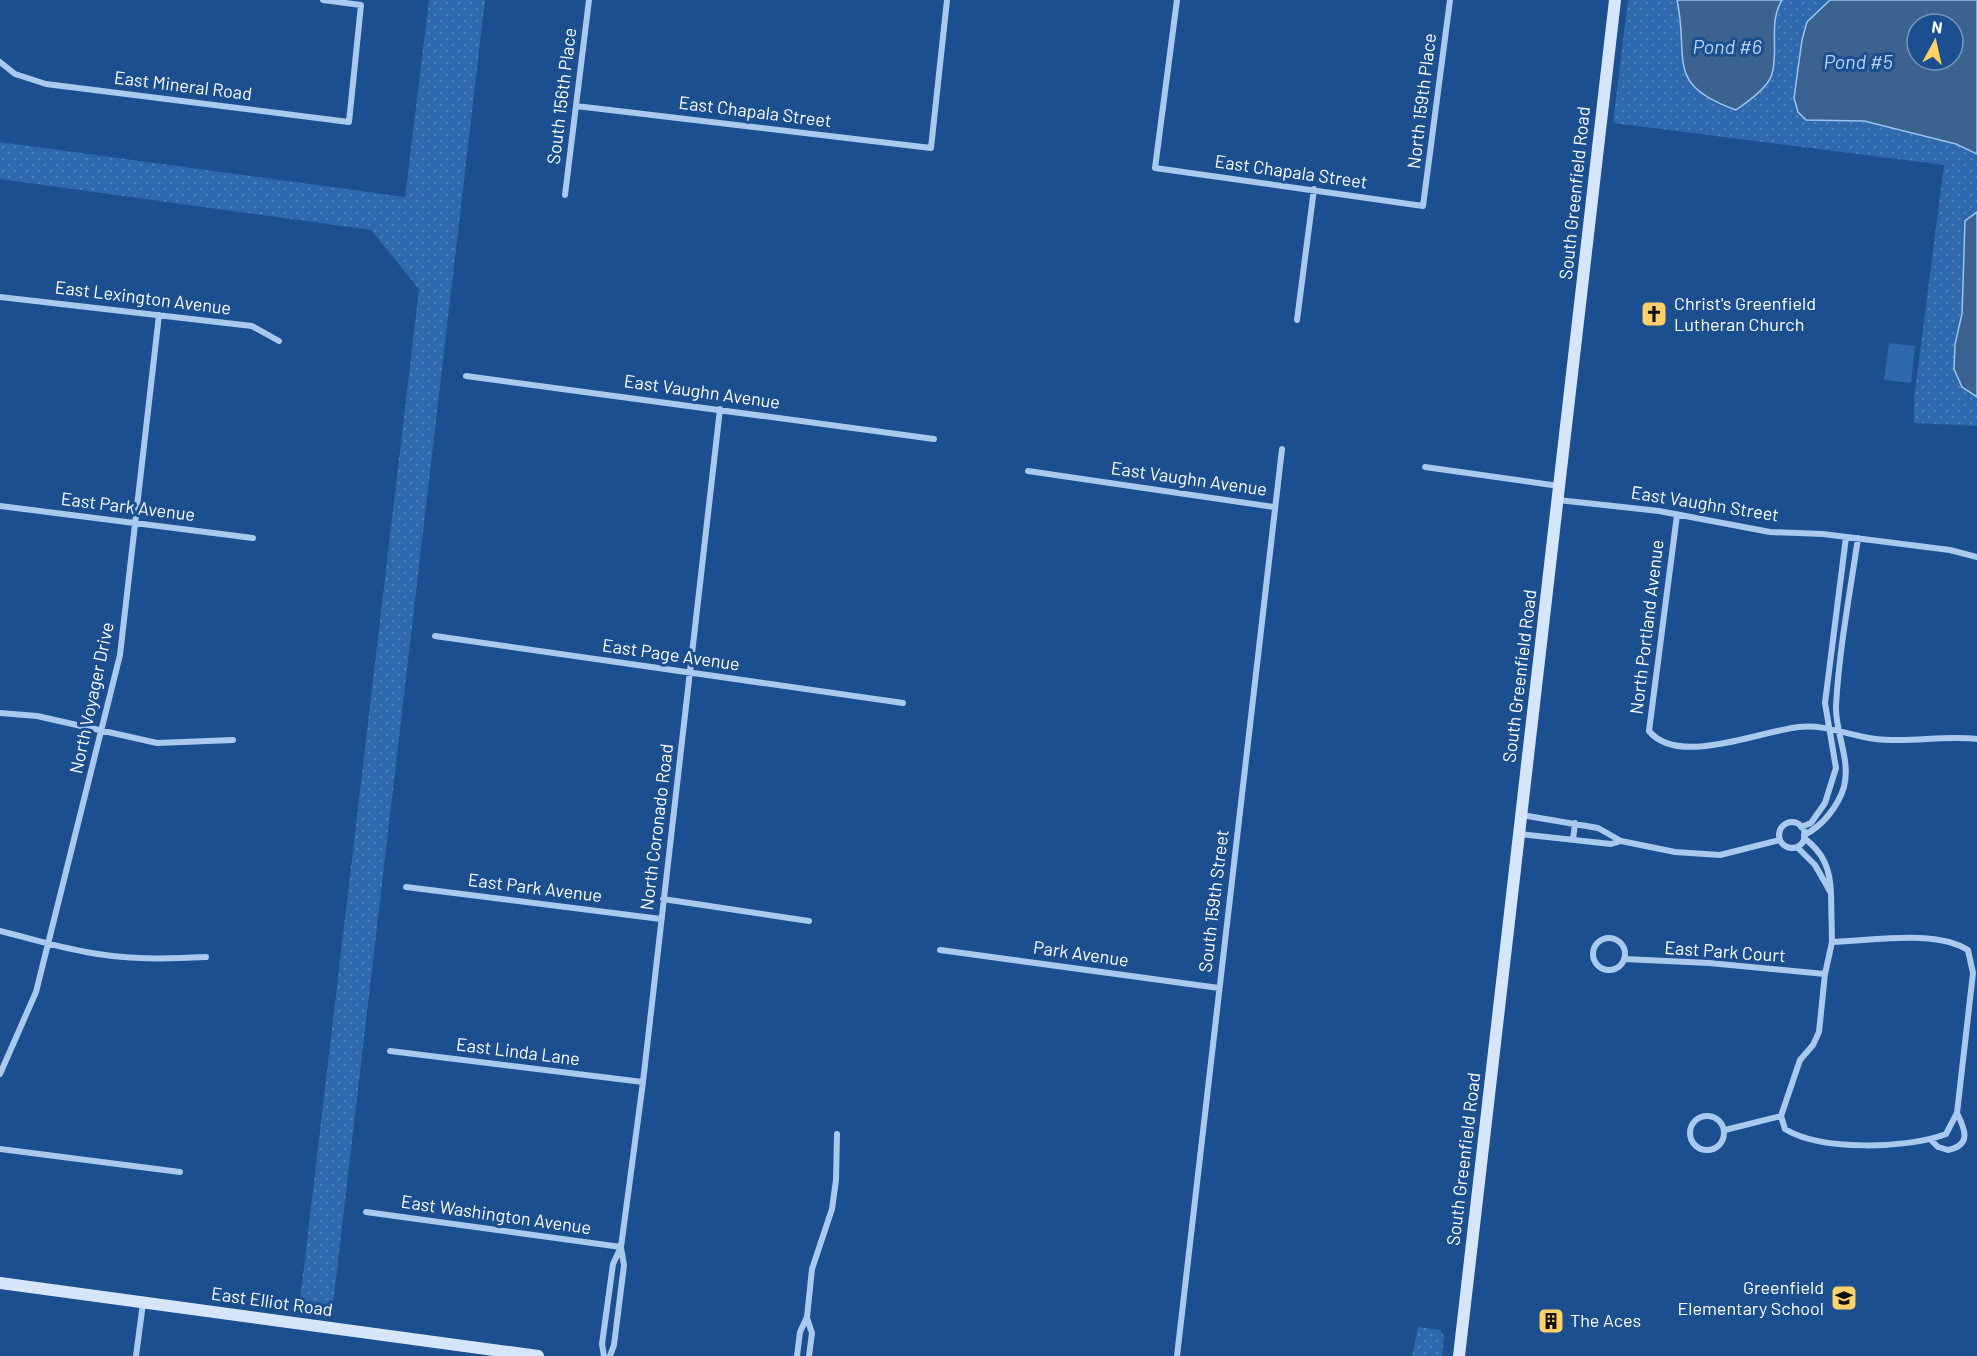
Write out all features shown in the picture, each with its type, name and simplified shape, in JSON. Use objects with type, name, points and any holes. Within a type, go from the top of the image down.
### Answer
[{"type":"main road","name":"South Greenfield Road","points":[[1459,1356],[1615,0]]},
{"type":"main road","name":"East Elliot Road","points":[[0,1283],[538,1356]]},
{"type":"street","name":"East Mineral Road","points":[[0,62],[15,74],[46,84],[349,123],[361,5],[323,0]]},
{"type":"street","name":"South 156th Place","points":[[565,195],[589,0]]},
{"type":"street","name":"East Chapala Street","points":[[576,106],[931,148],[947,0]]},
{"type":"street","name":"East Chapala Street","points":[[1177,0],[1155,168],[1424,206]]},
{"type":"street","name":"North 159th Place","points":[[1424,206],[1450,0]]},
{"type":"street","points":[[1296,320],[1314,189]]},
{"type":"street","name":"East Lexington Avenue","points":[[0,297],[252,326],[279,342]]},
{"type":"street","name":"North Voyager Drive","points":[[0,1074],[36,992],[103,732],[120,656],[159,315]]},
{"type":"street","name":"East Vaughn Avenue","points":[[465,376],[934,439]]},
{"type":"street","name":"North Coronado Road","points":[[609,1356],[615,1345],[624,1265],[621,1247],[643,1082],[720,409]]},
{"type":"street","name":"South 159th Street","points":[[1177,1356],[1282,449]]},
{"type":"street","points":[[1425,467],[1560,486]]},
{"type":"street","name":"East Vaughn Avenue","points":[[1028,471],[1274,507]]},
{"type":"street","name":"East Vaughn Street","points":[[1558,500],[1596,502],[1770,532],[1858,538],[1950,550],[1977,557]]},
{"type":"street","name":"East Park Avenue","points":[[0,506],[253,538]]},
{"type":"street","name":"North Portland Avenue","points":[[1677,515],[1649,731],[1657,740],[1689,746],[1723,744],[1801,726],[1829,728]]},
{"type":"street","points":[[1801,827],[1811,823],[1825,803],[1836,768],[1825,703],[1846,537]]},
{"type":"street","points":[[1797,847],[1804,836],[1815,830],[1830,813],[1844,788],[1846,768],[1836,709],[1858,538]]},
{"type":"street","points":[[1835,621],[1846,623]]},
{"type":"street","name":"East Page Avenue","points":[[435,636],[903,703]]},
{"type":"street","points":[[0,713],[37,716],[157,743],[233,740]]},
{"type":"street","points":[[1829,728],[1875,739],[1952,736],[1977,739]]},
{"type":"street","points":[[1522,815],[1598,828],[1621,841],[1675,852],[1720,855],[1780,840]]},
{"type":"street","points":[[1797,847],[1789,848],[1780,840],[1780,831],[1785,825],[1794,823],[1801,827],[1804,836],[1824,858],[1831,876],[1832,942],[1825,974],[1819,1032],[1813,1045],[1800,1060],[1782,1116],[1785,1129],[1796,1136],[1865,1146],[1931,1140],[1946,1134],[1957,1113],[1975,973],[1968,949]]},
{"type":"street","points":[[1572,840],[1575,824]]},
{"type":"street","points":[[1520,834],[1611,844],[1621,841]]},
{"type":"street","points":[[1797,847],[1815,865],[1831,893]]},
{"type":"street","name":"East Park Avenue","points":[[406,887],[661,919]]},
{"type":"street","points":[[663,899],[809,921]]},
{"type":"street","points":[[0,931],[85,952],[123,957],[160,959],[206,957]]},
{"type":"street","name":"East Park Court","points":[[1613,938],[1621,944],[1624,959],[1618,967],[1607,970],[1594,961],[1593,951],[1598,942],[1613,938]]},
{"type":"street","points":[[1832,942],[1937,938],[1957,943],[1968,949],[1977,947]]},
{"type":"street","name":"Park Avenue","points":[[940,950],[1219,988]]},
{"type":"street","name":"East Park Court","points":[[1624,959],[1709,963],[1825,974]]},
{"type":"street","name":"East Linda Lane","points":[[390,1051],[643,1082]]},
{"type":"street","points":[[1931,1140],[1938,1147],[1948,1150],[1962,1143],[1965,1130],[1957,1113]]},
{"type":"street","points":[[1703,1116],[1715,1117],[1725,1130],[1719,1145],[1709,1150],[1695,1145],[1690,1134],[1693,1123],[1703,1116]]},
{"type":"street","points":[[1725,1130],[1782,1116]]},
{"type":"street","points":[[797,1356],[800,1332],[807,1317],[812,1269],[832,1209],[836,1180],[837,1134]]},
{"type":"street","points":[[0,1149],[180,1172]]},
{"type":"street","name":"East Washington Avenue","points":[[366,1212],[621,1247]]},
{"type":"street","name":"North Coronado Road","points":[[604,1356],[602,1344],[613,1264],[621,1247]]},
{"type":"street","points":[[136,1356],[143,1303]]},
{"type":"street","points":[[807,1317],[812,1333],[809,1356]]},
{"type":"shaded area","points":[[429,0],[485,0],[332,1313],[299,1309],[419,289],[371,230],[0,179],[0,142],[405,197]]},
{"type":"shaded area","points":[[1628,0],[1977,0],[1977,426],[1914,423],[1914,399],[1944,165],[1613,123]]},
{"type":"shaded area","points":[[1889,343],[1915,346],[1911,383],[1884,380]]},
{"type":"shaded area","points":[[1418,1327],[1440,1330],[1444,1336],[1442,1356],[1412,1356]]},
{"type":"water","name":"Pond #6","points":[[1677,0],[1782,0],[1776,17],[1775,55],[1770,79],[1762,89],[1736,110],[1713,100],[1698,90],[1689,79],[1682,54]]},
{"type":"water","name":"Pond #5","points":[[1830,0],[1977,0],[1977,154],[1956,144],[1864,121],[1806,120],[1798,112],[1794,98],[1802,40],[1807,22]]},
{"type":"water","points":[[1977,212],[1977,397],[1962,387],[1954,369],[1955,344],[1962,314],[1965,221]]},
{"type":"place","name":"Christ's Greenfield Lutheran Church","points":[[1654,314]]},
{"type":"place","name":"Greenfield Elementary School","points":[[1844,1298]]},
{"type":"place","name":"The Aces","points":[[1551,1321]]}]
